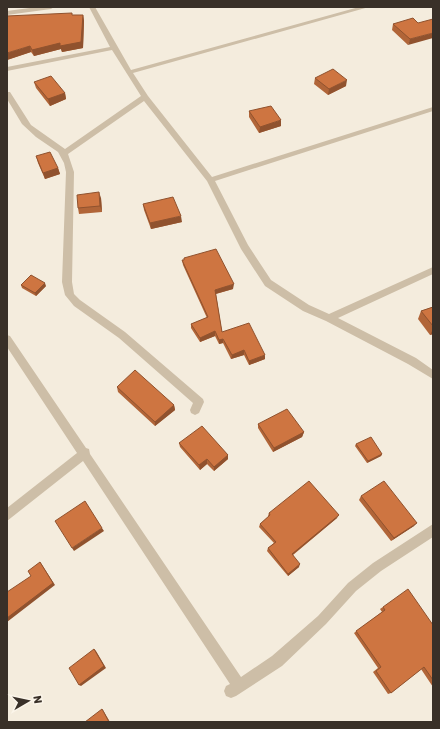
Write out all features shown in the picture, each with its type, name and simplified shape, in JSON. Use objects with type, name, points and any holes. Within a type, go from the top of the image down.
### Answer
[{"type":"street","points":[[7,13],[51,7]]},
{"type":"street","points":[[92,7],[114,48],[146,96],[210,180],[244,247],[268,283],[306,308],[329,318],[412,361],[433,374]]},
{"type":"street","points":[[130,72],[366,7]]},
{"type":"street","points":[[7,69],[114,48]]},
{"type":"street","points":[[7,94],[32,129],[65,153],[70,172],[67,282],[70,295],[77,303],[122,335],[181,385],[199,402],[194,410]]},
{"type":"street","points":[[65,153],[146,96]]},
{"type":"street","points":[[210,180],[433,108]]},
{"type":"street","points":[[329,318],[433,270]]},
{"type":"street","points":[[7,339],[85,453],[235,688],[277,661],[322,620],[358,582],[377,567],[433,530]]},
{"type":"street","points":[[7,515],[85,453]]},
{"type":"building","points":[[72,13],[72,15],[83,15],[81,42],[60,46],[60,43],[32,50],[30,46],[7,53],[7,16]]},
{"type":"building","points":[[413,18],[418,23],[433,19],[433,33],[410,39],[393,24]]},
{"type":"building","points":[[333,69],[347,80],[329,89],[315,78]]},
{"type":"building","points":[[51,76],[65,93],[48,99],[34,82]]},
{"type":"building","points":[[271,106],[281,120],[260,127],[249,111]]},
{"type":"building","points":[[50,152],[58,168],[43,173],[36,156]]},
{"type":"building","points":[[99,192],[100,206],[78,208],[77,195]]},
{"type":"building","points":[[173,197],[181,216],[150,223],[143,204]]},
{"type":"building","points":[[216,249],[234,284],[215,290],[222,332],[249,323],[265,355],[249,361],[244,350],[232,355],[223,339],[219,340],[215,331],[200,338],[191,324],[208,317],[182,260],[184,260],[184,258]]},
{"type":"building","points":[[31,275],[45,283],[35,293],[21,285]]},
{"type":"building","points":[[433,307],[433,326],[421,311]]},
{"type":"building","points":[[135,370],[174,405],[155,422],[117,387]]},
{"type":"building","points":[[287,409],[304,432],[274,448],[258,424]]},
{"type":"building","points":[[202,426],[228,455],[214,467],[207,459],[199,465],[179,443]]},
{"type":"building","points":[[371,437],[382,454],[368,461],[356,444]]},
{"type":"building","points":[[309,481],[339,515],[292,554],[300,564],[288,574],[268,548],[276,542],[260,524],[270,515],[269,513]]},
{"type":"building","points":[[384,481],[417,523],[394,538],[361,496]]},
{"type":"building","points":[[85,501],[102,528],[72,548],[55,521]]},
{"type":"building","points":[[40,562],[53,583],[7,618],[7,592],[31,576],[28,571]]},
{"type":"building","points":[[408,589],[433,625],[433,680],[424,667],[391,693],[376,671],[381,667],[356,631],[385,610],[383,607]]},
{"type":"building","points":[[94,649],[104,666],[79,685],[69,668]]},
{"type":"building","points":[[102,709],[109,722],[85,722]]}]
